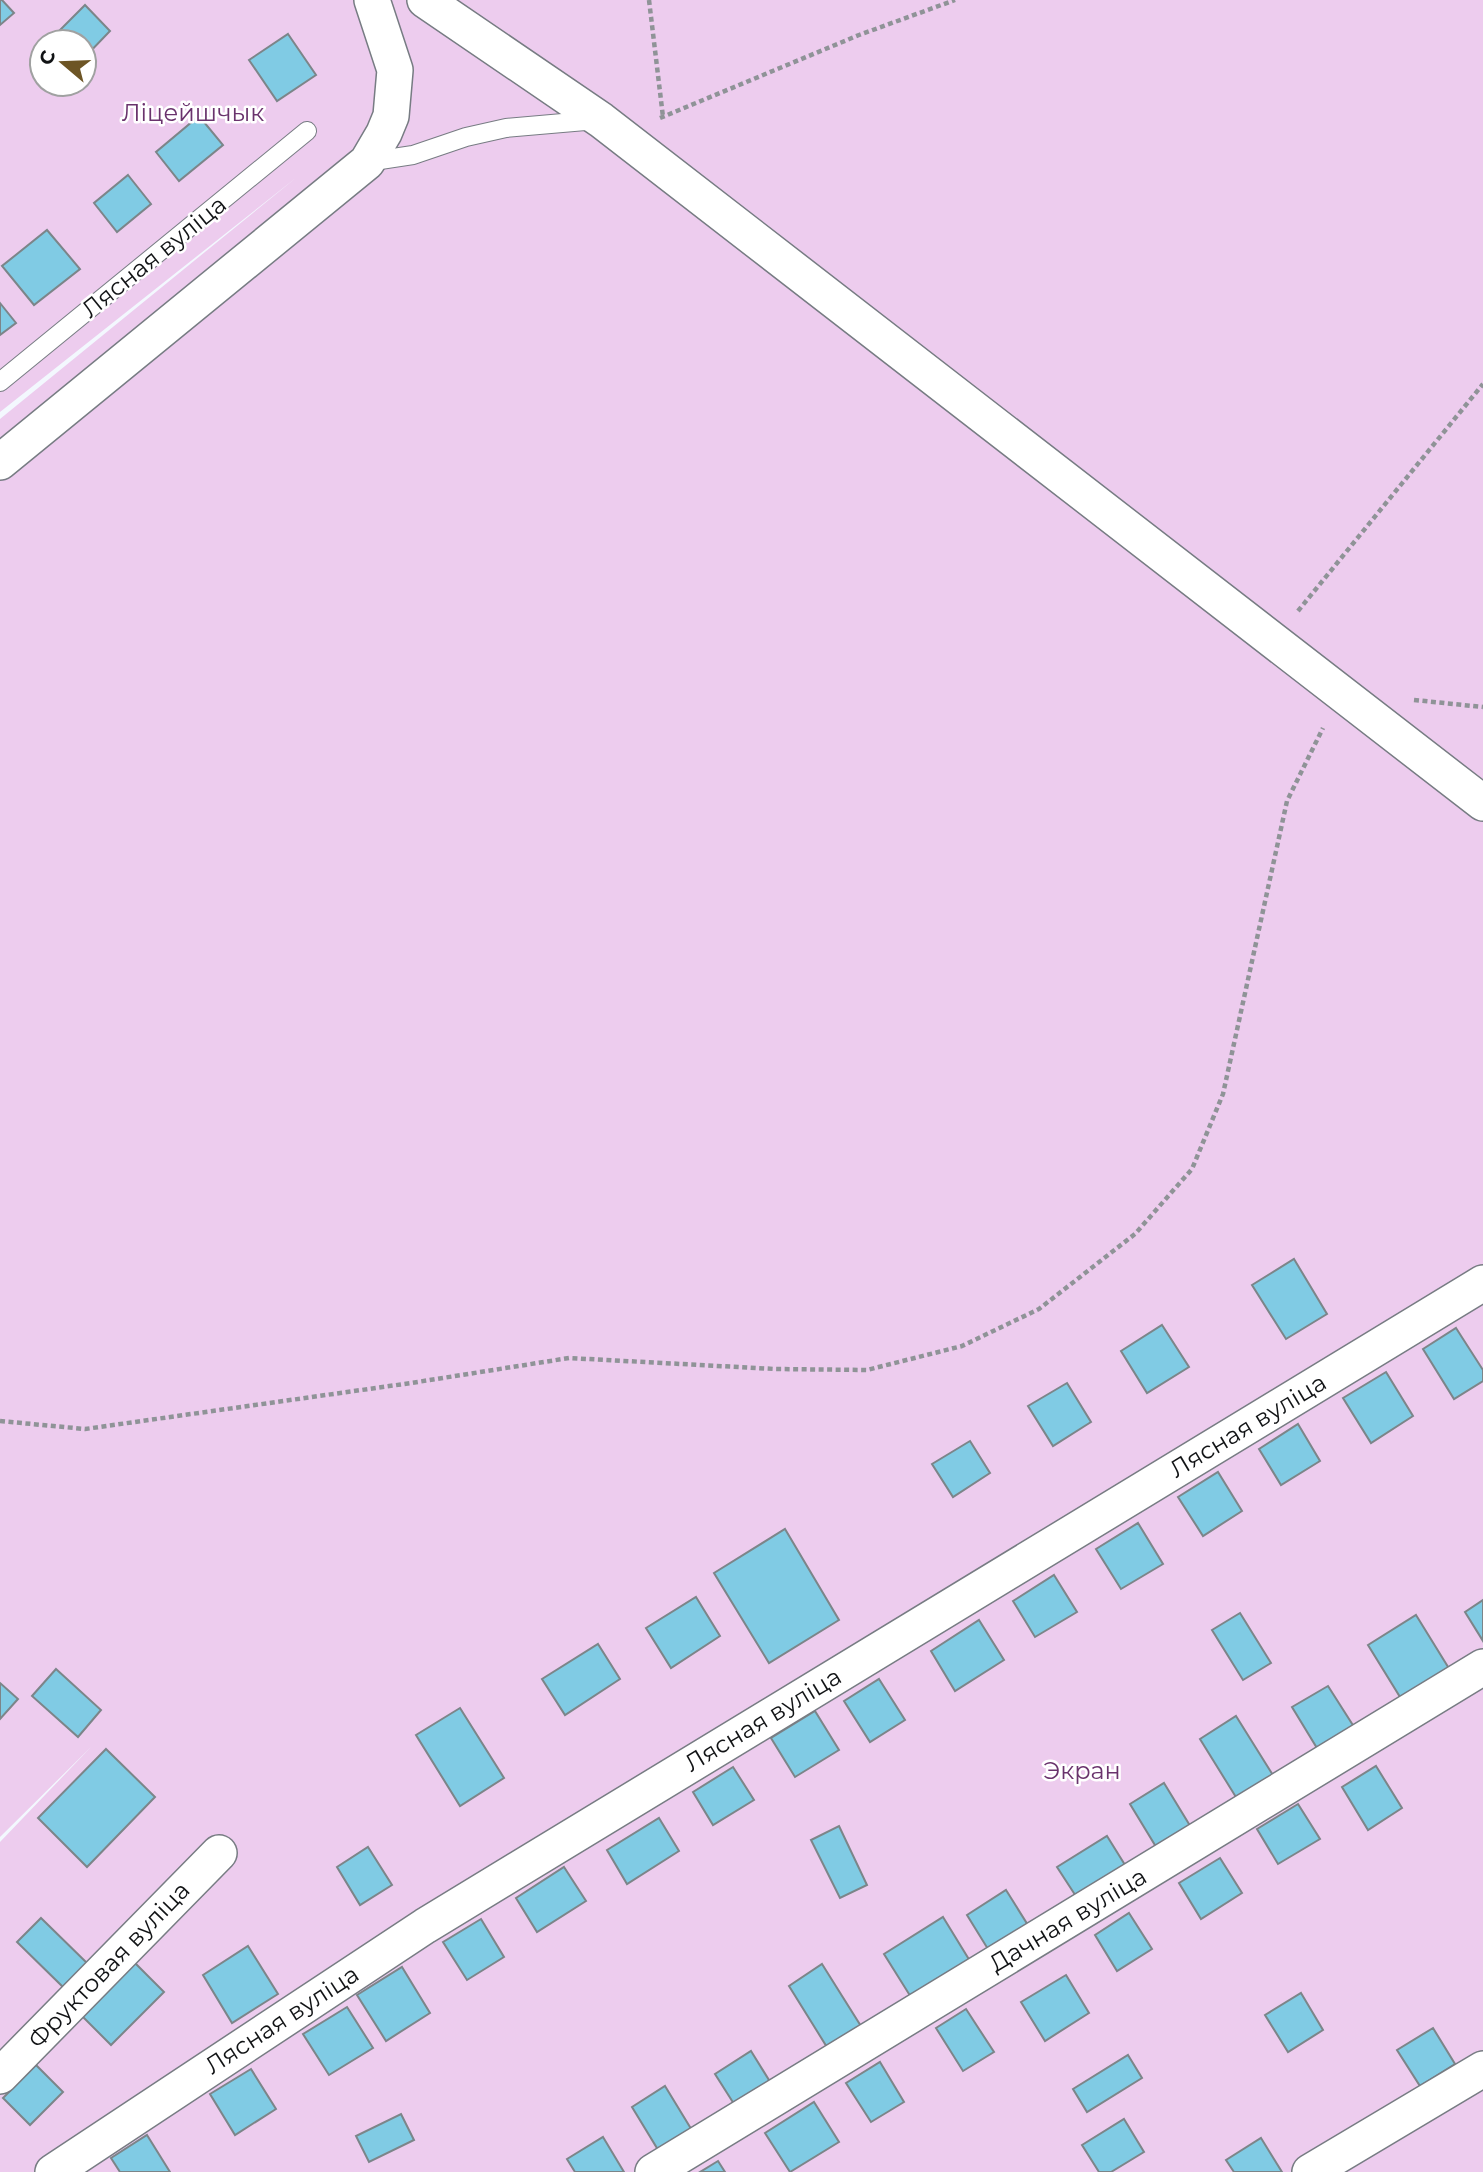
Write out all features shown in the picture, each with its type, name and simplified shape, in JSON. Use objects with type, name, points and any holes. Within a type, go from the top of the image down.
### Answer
[{"type":"street","points":[[0,463],[367,162],[391,116],[395,70],[372,0]]},
{"type":"street","points":[[425,0],[601,120],[1483,803]]},
{"type":"street","name":"Лясная вуліца","points":[[53,2172],[425,1926],[1483,1283]]},
{"type":"street","name":"Дачная вуліца","points":[[653,2172],[1483,1667]]},
{"type":"street","name":"Фруктовая вуліца","points":[[0,2076],[219,1853]]},
{"type":"street","points":[[1310,2172],[1483,2069]]},
{"type":"lane","points":[[367,162],[413,155],[466,137],[506,128],[601,120]]},
{"type":"lane","name":"Лясная вуліца","points":[[0,382],[307,131]]},
{"type":"path","points":[[649,0],[663,117],[859,35],[955,0]]},
{"type":"path","points":[[1273,641],[1483,384]]},
{"type":"path","points":[[0,1421],[85,1429],[411,1384],[569,1358],[775,1369],[867,1370],[962,1346],[1039,1309],[1135,1234],[1192,1169],[1223,1094],[1287,801],[1340,693]]},
{"type":"green space","points":[[0,0],[1483,0],[1483,2172],[0,2172],[0,1842],[91,1747],[0,1837],[0,419],[297,177],[0,412]]},
{"type":"building","points":[[0,0],[14,13],[0,25]]},
{"type":"building","points":[[85,5],[110,31],[98,43],[98,28],[62,28]]},
{"type":"building","points":[[288,34],[316,75],[277,101],[249,60]]},
{"type":"building","points":[[199,116],[223,145],[179,181],[156,152]]},
{"type":"building","points":[[128,175],[151,204],[117,232],[94,203]]},
{"type":"building","points":[[47,230],[80,269],[34,305],[2,266]]},
{"type":"building","points":[[0,303],[16,323],[0,335]]},
{"type":"building","points":[[1294,1259],[1327,1314],[1286,1339],[1252,1285]]},
{"type":"building","points":[[1162,1325],[1189,1367],[1147,1393],[1121,1351]]},
{"type":"building","points":[[1456,1328],[1483,1370],[1483,1381],[1454,1399],[1423,1349]]},
{"type":"building","points":[[1386,1372],[1413,1416],[1371,1443],[1343,1398]]},
{"type":"building","points":[[1067,1383],[1091,1422],[1053,1446],[1028,1406]]},
{"type":"building","points":[[1298,1424],[1320,1461],[1281,1485],[1259,1449]]},
{"type":"building","points":[[970,1441],[990,1473],[953,1497],[932,1464]]},
{"type":"building","points":[[1218,1472],[1242,1511],[1203,1536],[1178,1497]]},
{"type":"building","points":[[1138,1523],[1163,1564],[1121,1589],[1096,1549]]},
{"type":"building","points":[[785,1529],[839,1620],[769,1663],[714,1573]]},
{"type":"building","points":[[1054,1575],[1077,1612],[1035,1637],[1013,1601]]},
{"type":"building","points":[[696,1597],[720,1636],[671,1668],[646,1628]]},
{"type":"building","points":[[1483,1600],[1483,1641],[1465,1612]]},
{"type":"building","points":[[1240,1613],[1271,1663],[1243,1680],[1212,1630]]},
{"type":"building","points":[[1416,1615],[1453,1675],[1405,1705],[1368,1645]]},
{"type":"building","points":[[979,1620],[1004,1660],[955,1691],[931,1651]]},
{"type":"building","points":[[598,1644],[620,1679],[565,1715],[542,1679]]},
{"type":"building","points":[[56,1669],[101,1710],[78,1737],[32,1696]]},
{"type":"building","points":[[879,1679],[905,1720],[870,1742],[844,1701]]},
{"type":"building","points":[[0,1683],[18,1699],[0,1719]]},
{"type":"building","points":[[1328,1686],[1356,1730],[1320,1753],[1292,1707]]},
{"type":"building","points":[[460,1708],[504,1778],[460,1806],[416,1735]]},
{"type":"building","points":[[815,1711],[839,1750],[795,1777],[771,1738]]},
{"type":"building","points":[[1236,1716],[1276,1780],[1239,1802],[1200,1739]]},
{"type":"building","points":[[106,1749],[155,1797],[87,1867],[38,1818]]},
{"type":"building","points":[[1376,1766],[1402,1808],[1368,1830],[1342,1787]]},
{"type":"building","points":[[733,1767],[754,1800],[713,1825],[693,1792]]},
{"type":"building","points":[[1164,1783],[1192,1829],[1158,1850],[1130,1804]]},
{"type":"building","points":[[1298,1804],[1320,1839],[1278,1864],[1257,1829]]},
{"type":"building","points":[[659,1818],[679,1851],[627,1884],[607,1850]]},
{"type":"building","points":[[839,1826],[867,1885],[840,1898],[811,1840]]},
{"type":"building","points":[[1107,1836],[1130,1873],[1081,1904],[1057,1867]]},
{"type":"building","points":[[368,1847],[392,1885],[360,1905],[337,1867]]},
{"type":"building","points":[[1220,1858],[1242,1893],[1201,1919],[1179,1883]]},
{"type":"building","points":[[564,1867],[586,1901],[537,1932],[516,1898]]},
{"type":"building","points":[[1006,1890],[1031,1930],[991,1954],[967,1915]]},
{"type":"building","points":[[1129,1913],[1152,1949],[1117,1971],[1095,1935]]},
{"type":"building","points":[[943,1917],[973,1966],[914,2002],[884,1954]]},
{"type":"building","points":[[41,1918],[88,1964],[64,1988],[17,1942]]},
{"type":"building","points":[[481,1919],[504,1957],[467,1980],[443,1942]]},
{"type":"building","points":[[248,1946],[278,1994],[232,2023],[203,1975]]},
{"type":"building","points":[[130,1958],[164,1992],[111,2045],[77,2011]]},
{"type":"building","points":[[822,1964],[864,2031],[830,2052],[789,1986]]},
{"type":"building","points":[[402,1967],[430,2013],[386,2041],[357,1995]]},
{"type":"building","points":[[1066,1975],[1089,2013],[1045,2041],[1021,2002]]},
{"type":"building","points":[[1301,1993],[1323,2030],[1288,2052],[1265,2015]]},
{"type":"building","points":[[347,2007],[373,2048],[329,2075],[303,2034]]},
{"type":"building","points":[[966,2009],[994,2052],[963,2071],[936,2028]]},
{"type":"building","points":[[1433,2028],[1455,2064],[1420,2086],[1397,2050]]},
{"type":"building","points":[[751,2051],[777,2093],[741,2115],[715,2074]]},
{"type":"building","points":[[1128,2055],[1142,2078],[1087,2112],[1073,2089]]},
{"type":"building","points":[[880,2062],[904,2102],[871,2122],[846,2083]]},
{"type":"building","points":[[36,2065],[63,2092],[30,2125],[3,2098]]},
{"type":"building","points":[[251,2069],[276,2109],[235,2135],[210,2094]]},
{"type":"building","points":[[665,2086],[693,2132],[660,2153],[632,2107]]},
{"type":"building","points":[[814,2102],[839,2142],[790,2172],[765,2133]]},
{"type":"building","points":[[401,2114],[414,2140],[369,2162],[356,2136]]},
{"type":"building","points":[[1124,2119],[1144,2152],[1111,2172],[1099,2172],[1082,2145]]},
{"type":"building","points":[[147,2135],[170,2172],[120,2172],[111,2158]]},
{"type":"building","points":[[603,2137],[624,2172],[575,2172],[567,2159]]},
{"type":"building","points":[[1261,2138],[1282,2172],[1234,2172],[1226,2160]]},
{"type":"building","points":[[718,2161],[725,2172],[700,2172]]},
{"type":"park label","name":"Ліцейшчык","points":[[193,113]]},
{"type":"park label","name":"Экран","points":[[1082,1771]]}]
